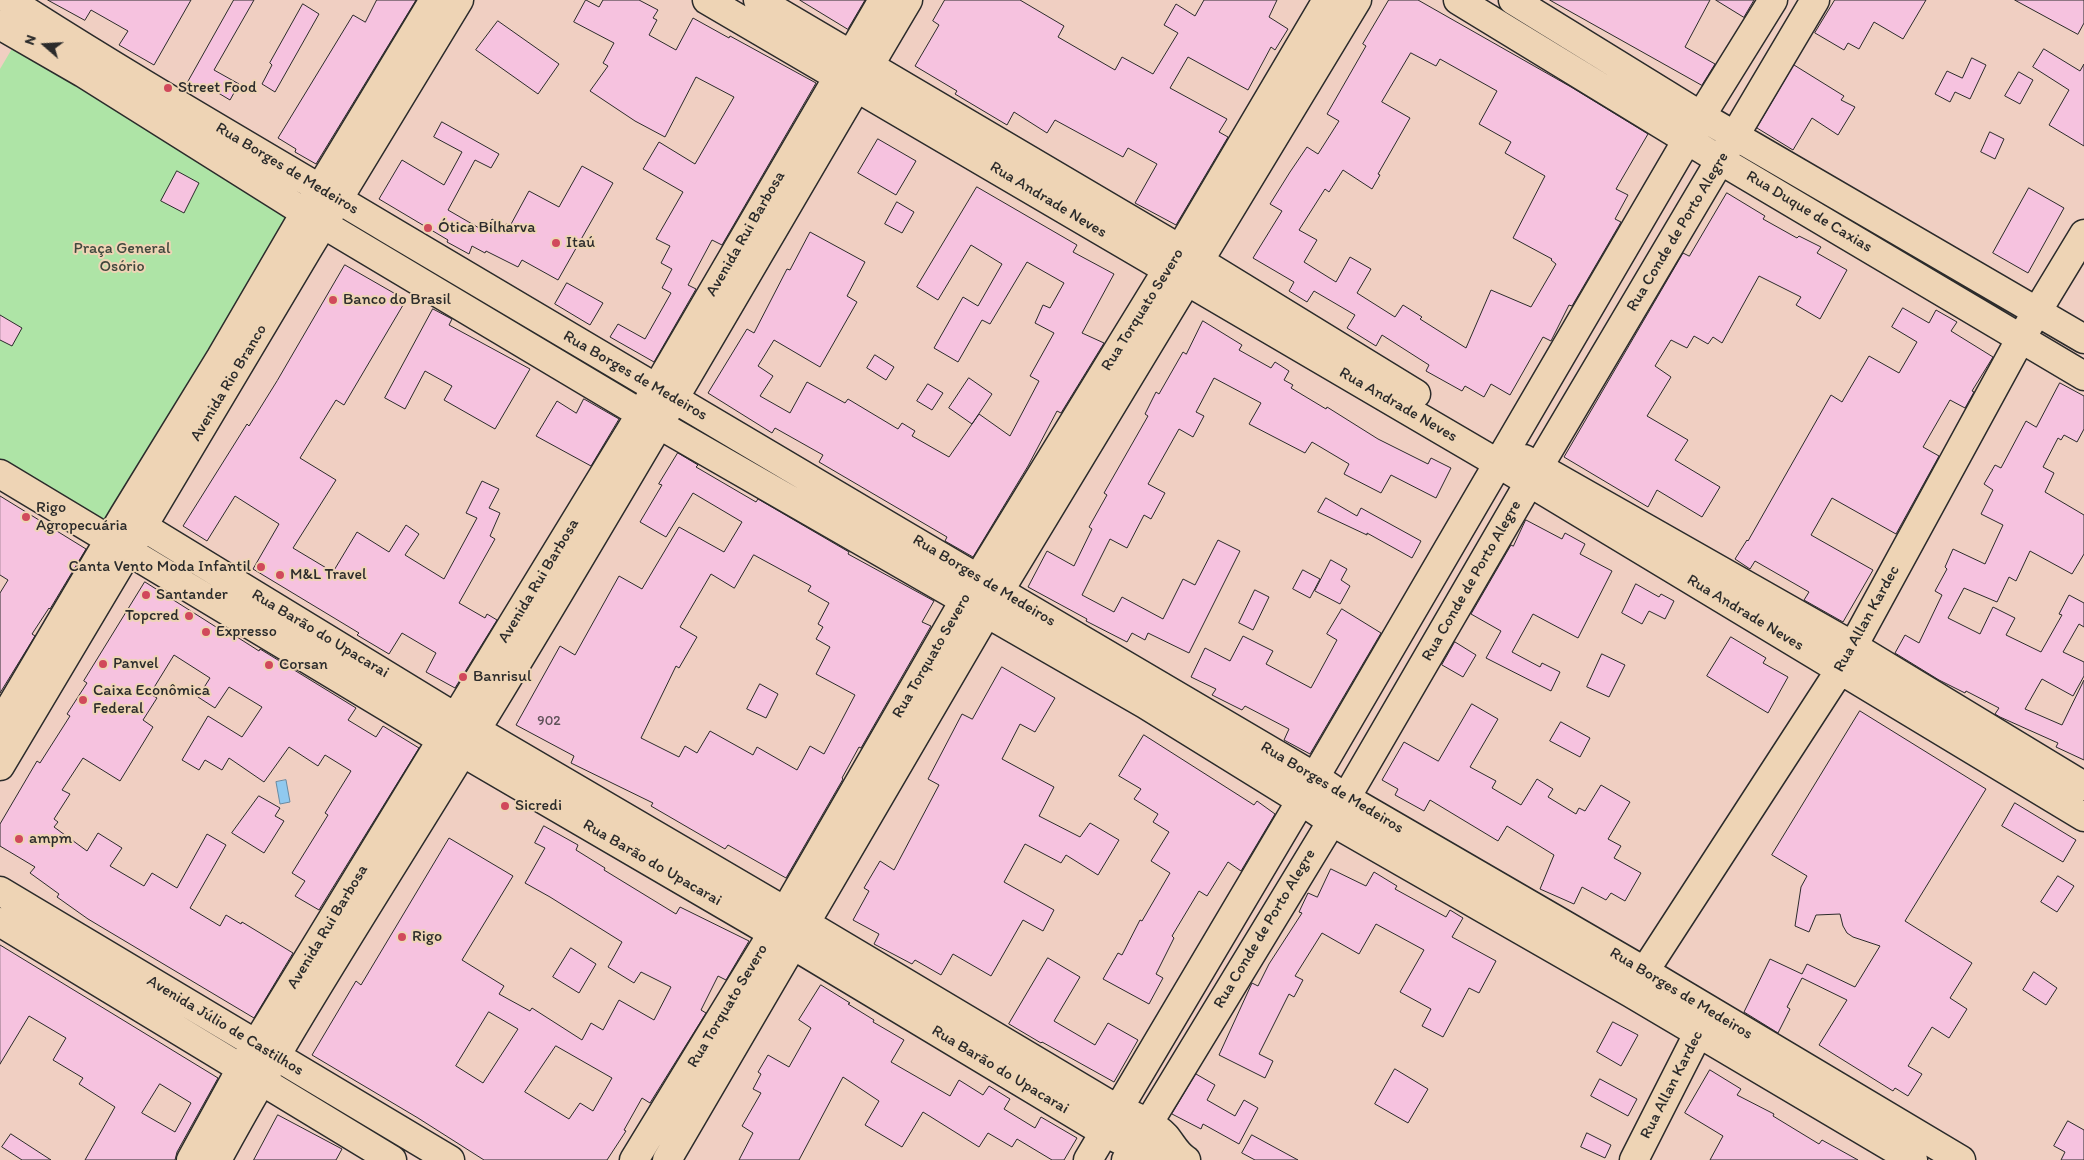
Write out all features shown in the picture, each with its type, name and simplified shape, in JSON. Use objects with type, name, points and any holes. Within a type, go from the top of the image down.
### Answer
[{"type":"street","name":"Avenida Rio Branco","points":[[425,35],[434,0]]},
{"type":"street","name":"Avenida Rio Branco","points":[[0,766],[32,694],[118,545],[230,363],[425,35],[460,0]]},
{"type":"street","name":"Rua Andrade Neves","points":[[707,0],[853,71],[1184,266],[1695,570],[1840,670],[2084,817]]},
{"type":"street","name":"Rua Andrade Neves","points":[[758,0],[853,71]]},
{"type":"street","name":"Avenida Rui Barbosa","points":[[206,1156],[259,1062],[665,394],[853,71],[883,0]]},
{"type":"street","name":"Avenida Rui Barbosa","points":[[853,71],[908,0]]},
{"type":"street","name":"Rua Torquato Severo","points":[[1280,105],[1327,0]]},
{"type":"street","name":"Rua Torquato Severo","points":[[638,1159],[788,928],[975,608],[1280,105],[1357,0]]},
{"type":"street","name":"Rua Duque de Caxias","points":[[1458,0],[1720,160],[2084,376]]},
{"type":"street","name":"Rua Duque de Caxias","points":[[1513,0],[1701,116],[2084,339]]},
{"type":"street","points":[[1088,1160],[1315,777],[1701,116],[1773,0]]},
{"type":"street","name":"Rua Conde de Porto Alegre","points":[[1130,1154],[1346,798],[1534,475],[1815,0]]},
{"type":"street","name":"Rua Borges de Medeiros","points":[[8,15],[90,64],[329,195],[576,342],[990,583],[1068,646]]},
{"type":"street","points":[[1540,49],[1554,25]]},
{"type":"street","name":"Rua Borges de Medeiros","points":[[90,64],[314,219],[649,419],[975,608],[1068,646],[1151,694],[1315,777],[1508,907],[1704,1022],[1913,1160]]},
{"type":"street","points":[[1888,259],[1906,234]]},
{"type":"street","name":"Rua Allan Kardec","points":[[1637,982],[1840,670],[2036,311],[2084,234]]},
{"type":"street","points":[[398,269],[414,245]]},
{"type":"street","points":[[1600,289],[1632,309]]},
{"type":"street","points":[[562,367],[576,342]]},
{"type":"street","name":"Rua Barão do Upacarai","points":[[0,474],[118,545],[459,735],[788,928],[947,1024],[1104,1132],[1130,1154],[1183,1159]]},
{"type":"street","name":"Rua Barão do Upacarai","points":[[133,521],[459,735]]},
{"type":"street","name":"Rua Andrade Neves","points":[[1695,570],[1853,646],[2084,786]]},
{"type":"street","points":[[1408,617],[1439,637]]},
{"type":"street","name":"Avenida Rio Branco","points":[[0,726],[32,694]]},
{"type":"street","name":"Rua Borges de Medeiros","points":[[1151,694],[1331,821],[1508,907]]},
{"type":"street","name":"Avenida Júlio de Castilhos","points":[[0,891],[14,920],[259,1062],[450,1160]]},
{"type":"street","name":"Rua Torquato Severo","points":[[667,1160],[788,928]]},
{"type":"street","points":[[1204,964],[1232,984]]},
{"type":"street","name":"Rua Borges de Medeiros","points":[[1704,1022],[1961,1160]]},
{"type":"street","name":"Rua Allan Kardec","points":[[1634,1160],[1704,1022]]},
{"type":"street","name":"Rua Barão do Upacarai","points":[[947,1024],[1148,1122],[1164,1135],[1183,1159]]},
{"type":"street","name":"Avenida Júlio de Castilhos","points":[[259,1062],[392,1160]]},
{"type":"green space","name":"Praça General Osório","points":[[13,47],[291,216],[106,522],[0,459],[0,69]]},
{"type":"water","points":[[286,780],[290,802],[280,804],[276,782]]},
{"type":"building","points":[[48,0],[191,0],[154,65],[119,45],[128,31],[91,10],[85,20]]},
{"type":"building","points":[[234,0],[254,0],[214,70],[239,84],[230,100],[205,85],[203,90],[188,82]]},
{"type":"building","points":[[377,0],[416,0],[316,164],[295,152],[296,149],[278,138],[353,15],[365,22]]},
{"type":"building","points":[[586,0],[599,7],[603,0],[639,0],[658,10],[653,18],[657,20],[649,35],[676,50],[693,18],[816,83],[722,245],[712,240],[688,285],[696,289],[654,362],[610,337],[618,324],[645,339],[671,293],[662,288],[672,269],[661,263],[670,246],[656,239],[683,192],[643,169],[659,142],[695,164],[734,97],[696,77],[665,137],[635,121],[590,91],[608,66],[603,63],[614,43],[574,22]]},
{"type":"building","points":[[800,0],[865,0],[848,29]]},
{"type":"building","points":[[945,0],[1020,0],[1064,26],[1058,37],[1115,70],[1122,57],[1153,74],[1178,33],[1164,25],[1176,4],[1195,16],[1204,0],[1277,0],[1269,17],[1288,29],[1275,50],[1271,47],[1248,90],[1188,57],[1170,88],[1227,119],[1219,132],[1228,137],[1176,225],[1135,203],[1157,164],[1128,148],[1123,157],[1055,120],[1047,133],[1014,112],[1007,125],[955,94],[957,91],[915,66],[939,25],[933,21]]},
{"type":"building","points":[[1389,0],[1418,0],[1571,87],[1648,134],[1616,189],[1628,195],[1615,219],[1621,222],[1572,306],[1569,305],[1551,341],[1543,337],[1510,395],[1491,384],[1484,397],[1465,386],[1462,391],[1426,371],[1429,365],[1382,335],[1376,346],[1347,328],[1355,315],[1314,291],[1307,302],[1289,291],[1294,282],[1253,258],[1282,211],[1270,204],[1290,172],[1307,147],[1318,154],[1339,121],[1327,114],[1366,46],[1363,44]],"holes":[[[1411,53],[1436,66],[1440,59],[1497,91],[1479,124],[1511,142],[1505,153],[1545,176],[1513,238],[1552,259],[1556,264],[1531,307],[1491,290],[1466,348],[1420,319],[1422,317],[1403,305],[1395,317],[1357,293],[1371,269],[1350,257],[1336,282],[1304,262],[1317,240],[1299,230],[1325,189],[1329,192],[1343,170],[1372,189],[1380,175],[1378,174],[1410,118],[1382,102]]]},
{"type":"building","points":[[1550,0],[1710,0],[1685,47],[1715,64],[1702,85]]},
{"type":"building","points":[[1716,0],[1754,0],[1744,17]]},
{"type":"building","points":[[1835,0],[1926,0],[1903,39],[1874,22],[1859,49],[1848,43],[1844,50],[1815,33]]},
{"type":"building","points":[[2015,0],[2084,0],[2084,23],[2078,34]]},
{"type":"building","points":[[303,4],[319,14],[275,92],[262,84],[272,65],[270,63]]},
{"type":"building","points":[[498,21],[559,64],[538,94],[476,50]]},
{"type":"building","points":[[2044,49],[2080,71],[2084,64],[2084,146],[2049,125],[2069,90],[2033,67]]},
{"type":"building","points":[[1972,58],[1986,65],[1970,99],[1955,92],[1950,102],[1935,94],[1947,71],[1962,78]]},
{"type":"building","points":[[1794,65],[1844,96],[1841,100],[1855,107],[1838,135],[1812,118],[1793,150],[1757,128]]},
{"type":"building","points":[[2019,72],[2033,80],[2020,104],[2005,96]]},
{"type":"building","points":[[442,122],[499,154],[491,168],[475,160],[448,210],[486,232],[492,219],[505,227],[506,224],[510,226],[529,191],[559,207],[582,166],[613,183],[558,280],[522,260],[518,267],[472,246],[469,254],[379,199],[402,160],[444,185],[462,152],[434,137]]},
{"type":"building","points":[[1990,132],[2004,139],[1995,159],[1981,152]]},
{"type":"building","points":[[878,139],[916,161],[896,195],[858,173]]},
{"type":"building","points":[[177,171],[199,183],[184,213],[161,201]]},
{"type":"building","points":[[977,187],[1077,245],[1073,252],[1114,274],[1082,333],[1104,343],[1061,413],[1057,411],[1028,466],[973,557],[945,541],[947,537],[819,462],[823,455],[775,428],[772,433],[708,393],[747,329],[754,333],[787,269],[790,270],[810,232],[865,262],[847,296],[857,302],[820,367],[774,340],[758,366],[773,376],[760,396],[790,413],[807,382],[845,403],[848,399],[898,429],[902,423],[915,431],[912,436],[949,457],[979,414],[1010,436],[1039,381],[1030,376],[1054,333],[1035,323],[1043,305],[1050,308],[1064,283],[1027,262],[990,324],[982,320],[958,362],[934,348],[963,297],[978,306],[1002,264],[971,245],[938,300],[917,287]]},
{"type":"building","points":[[2029,188],[2064,208],[2028,273],[1993,253]]},
{"type":"building","points":[[1727,193],[1765,216],[1763,219],[1797,238],[1799,236],[1821,247],[1817,253],[1847,270],[1820,319],[1796,305],[1801,297],[1759,276],[1722,343],[1713,337],[1708,344],[1694,336],[1687,348],[1671,340],[1655,366],[1671,377],[1647,416],[1688,440],[1675,460],[1720,487],[1702,517],[1657,490],[1648,507],[1564,457],[1683,253],[1689,256]]},
{"type":"building","points":[[897,202],[914,212],[902,233],[885,224]]},
{"type":"building","points":[[345,265],[406,300],[344,405],[336,400],[300,458],[336,480],[293,548],[333,572],[357,532],[389,552],[406,525],[419,534],[405,555],[444,579],[477,518],[466,513],[482,481],[499,489],[489,508],[500,513],[490,536],[495,539],[459,603],[485,618],[487,614],[497,620],[455,688],[426,672],[436,653],[402,633],[389,654],[357,635],[359,633],[253,569],[279,524],[235,496],[207,541],[183,526],[247,424],[249,426],[277,381]]},
{"type":"building","points":[[567,283],[603,303],[590,325],[555,304]]},
{"type":"building","points":[[1903,308],[1929,323],[1936,310],[1957,322],[1951,331],[1993,357],[1972,391],[1974,392],[1965,408],[1950,400],[1923,447],[1939,456],[1896,534],[1832,498],[1811,535],[1873,570],[1843,622],[1804,600],[1809,592],[1755,561],[1750,569],[1735,559],[1748,541],[1831,395],[1842,402],[1869,356],[1899,373],[1917,342],[1892,327]]},
{"type":"building","points":[[433,309],[452,319],[449,325],[530,369],[495,429],[444,400],[452,386],[425,371],[405,409],[385,398]]},
{"type":"building","points":[[0,315],[22,328],[12,346],[0,340]]},
{"type":"building","points":[[1203,321],[1242,345],[1239,350],[1271,368],[1275,362],[1289,371],[1284,380],[1293,385],[1291,388],[1326,409],[1327,407],[1378,439],[1428,464],[1431,458],[1451,468],[1436,498],[1391,475],[1381,493],[1344,474],[1349,464],[1312,442],[1305,453],[1249,424],[1261,403],[1214,378],[1196,412],[1204,416],[1193,437],[1179,429],[1148,484],[1165,493],[1151,519],[1144,515],[1127,548],[1110,539],[1082,595],[1114,612],[1122,597],[1163,619],[1183,579],[1195,585],[1218,540],[1240,551],[1189,653],[1148,633],[1145,640],[1132,633],[1127,642],[1086,621],[1087,619],[1028,587],[1047,551],[1074,566],[1092,529],[1089,527],[1107,495],[1104,493],[1148,416],[1145,414],[1156,392],[1159,394],[1183,352],[1186,354]]},
{"type":"building","points":[[875,355],[894,367],[886,380],[867,368]]},
{"type":"building","points":[[969,378],[992,394],[972,424],[949,408]]},
{"type":"building","points":[[2060,383],[2084,396],[2084,429],[2077,442],[2064,435],[2061,440],[2058,438],[2043,467],[2054,473],[2045,492],[2084,515],[2084,554],[2072,574],[2030,551],[2016,581],[2009,577],[1997,602],[1964,588],[1948,618],[1980,634],[1993,607],[2015,618],[2006,635],[2041,652],[2062,615],[2059,614],[2069,595],[2084,603],[2084,627],[2079,624],[2063,652],[2084,662],[2084,676],[2073,696],[2042,679],[2025,709],[2062,725],[2084,680],[2084,760],[2056,747],[2058,743],[2000,717],[1995,714],[1999,708],[1939,680],[1895,653],[1905,635],[1919,643],[1942,595],[1935,591],[1947,569],[1945,567],[1953,549],[1985,564],[2003,525],[1981,514],[1993,490],[1984,484],[1995,465],[2001,468],[2026,421],[2036,427]]},
{"type":"building","points":[[928,384],[943,393],[932,410],[917,401]]},
{"type":"building","points":[[584,399],[619,419],[591,466],[536,436],[557,401],[576,413]]},
{"type":"building","points":[[678,453],[698,465],[696,467],[756,502],[758,499],[849,552],[848,554],[934,601],[922,622],[931,626],[861,748],[859,747],[843,779],[786,878],[728,845],[725,849],[651,806],[653,803],[571,763],[574,756],[516,725],[560,646],[575,655],[619,576],[642,589],[679,527],[724,552],[742,522],[693,493],[666,537],[640,522],[662,485],[659,484]],"holes":[[[754,555],[811,586],[808,591],[829,603],[818,624],[823,627],[816,639],[830,647],[816,674],[855,695],[824,754],[810,746],[797,770],[757,747],[753,755],[710,731],[697,753],[685,746],[679,757],[641,738],[676,666],[679,668],[697,637],[680,627],[711,574],[734,588]]]},
{"type":"building","points":[[0,496],[86,549],[50,609],[32,634],[35,636],[0,693],[0,593],[8,580],[0,575]]},
{"type":"building","points":[[1326,498],[1357,516],[1361,508],[1421,541],[1412,558],[1367,533],[1367,535],[1318,512]]},
{"type":"building","points":[[1526,520],[1562,539],[1565,533],[1585,544],[1580,554],[1612,571],[1578,638],[1533,614],[1512,652],[1540,667],[1542,663],[1560,672],[1551,691],[1486,658],[1501,631],[1471,614],[1511,545],[1513,546]]},
{"type":"building","points":[[1331,560],[1347,569],[1341,580],[1350,586],[1340,604],[1315,591]]},
{"type":"building","points":[[1303,570],[1320,579],[1310,598],[1293,589]]},
{"type":"building","points":[[145,582],[235,639],[237,637],[259,651],[260,649],[356,708],[348,720],[376,737],[383,726],[419,748],[319,910],[295,896],[305,881],[292,873],[328,815],[325,813],[351,771],[325,755],[318,766],[289,747],[264,782],[229,758],[222,770],[205,760],[199,770],[182,760],[208,716],[242,737],[262,707],[229,687],[215,708],[198,697],[210,678],[174,655],[150,694],[157,698],[143,720],[153,727],[120,781],[83,758],[62,790],[70,794],[54,819],[58,822],[54,827],[87,851],[98,833],[122,848],[110,866],[144,886],[152,873],[177,888],[207,834],[226,845],[190,908],[220,926],[226,915],[241,924],[242,922],[293,953],[254,1018],[88,919],[57,897],[59,894],[30,873],[35,867],[0,846],[0,824],[37,761],[40,763],[70,716],[67,714],[87,683],[84,681]]},
{"type":"building","points":[[1636,584],[1659,597],[1661,594],[1674,601],[1665,619],[1649,611],[1642,624],[1622,613]]},
{"type":"building","points":[[1255,590],[1269,597],[1253,630],[1239,623]]},
{"type":"building","points":[[1342,609],[1381,633],[1310,754],[1284,740],[1289,729],[1245,706],[1242,710],[1212,695],[1216,689],[1191,677],[1205,648],[1230,661],[1243,636],[1273,651],[1266,664],[1311,688],[1337,640],[1327,634]]},
{"type":"building","points":[[1731,637],[1766,658],[1763,663],[1788,677],[1768,713],[1707,676]]},
{"type":"building","points":[[1455,642],[1476,655],[1463,677],[1442,665]]},
{"type":"building","points":[[1602,654],[1625,665],[1609,697],[1587,687]]},
{"type":"building","points":[[1002,667],[1055,698],[1035,732],[1020,724],[1002,759],[1054,787],[1039,816],[1080,837],[1090,823],[1119,840],[1098,875],[1066,855],[1061,863],[1025,844],[1004,882],[1054,910],[1043,931],[1023,920],[991,976],[953,954],[941,975],[915,960],[912,964],[874,944],[879,934],[853,920],[869,891],[864,888],[880,861],[894,870],[939,785],[928,779],[962,714],[972,719]]},
{"type":"building","points":[[760,684],[778,694],[766,718],[747,709]]},
{"type":"building","points":[[1472,704],[1498,719],[1470,767],[1496,781],[1492,788],[1521,805],[1537,779],[1553,789],[1548,797],[1576,814],[1579,808],[1585,811],[1601,785],[1630,802],[1608,839],[1621,846],[1614,858],[1641,873],[1625,901],[1611,893],[1606,900],[1582,887],[1574,904],[1540,889],[1554,855],[1507,826],[1498,841],[1430,800],[1424,811],[1395,795],[1398,789],[1382,780],[1404,742],[1438,761]]},
{"type":"building","points":[[1860,711],[1986,789],[1905,921],[1972,963],[1950,998],[1967,1009],[1949,1038],[1932,1027],[1908,1066],[1922,1074],[1908,1096],[1895,1088],[1893,1091],[1819,1045],[1847,1000],[1802,978],[1787,1007],[1790,1009],[1778,1033],[1744,1012],[1770,959],[1802,974],[1807,964],[1855,987],[1880,946],[1853,937],[1847,933],[1840,914],[1816,915],[1809,932],[1795,926],[1801,887],[1807,876],[1772,855]]},
{"type":"building","points":[[1561,722],[1590,738],[1580,757],[1550,741]]},
{"type":"building","points":[[1144,735],[1254,805],[1257,801],[1275,814],[1241,871],[1228,862],[1207,896],[1199,891],[1172,936],[1174,938],[1156,974],[1163,978],[1149,1004],[1103,979],[1118,953],[1122,955],[1140,920],[1142,921],[1170,873],[1151,861],[1169,832],[1153,822],[1158,814],[1134,799],[1141,789],[1119,776]]},
{"type":"building","points":[[259,796],[280,808],[275,816],[284,821],[264,853],[232,833]]},
{"type":"building","points":[[2015,803],[2076,840],[2063,862],[2002,826]]},
{"type":"building","points":[[544,826],[578,845],[576,850],[605,868],[604,870],[676,914],[680,907],[749,941],[726,980],[718,976],[701,1010],[706,1013],[650,1103],[642,1098],[624,1130],[626,1131],[607,1160],[484,1160],[312,1055],[356,981],[361,985],[449,838],[513,876],[462,960],[504,986],[499,994],[530,1011],[532,1008],[582,1040],[591,1023],[603,1030],[619,1000],[654,1020],[671,987],[641,972],[634,983],[608,967],[622,942],[525,883],[545,848],[535,843]],"holes":[[[489,1012],[518,1029],[483,1083],[456,1066]],[[556,1046],[612,1078],[593,1111],[580,1103],[569,1119],[525,1092]]]},
{"type":"building","points":[[1331,869],[1366,886],[1374,872],[1397,886],[1395,889],[1446,917],[1450,910],[1463,918],[1452,937],[1496,961],[1479,993],[1469,988],[1443,1037],[1422,1026],[1431,1009],[1400,992],[1424,950],[1376,924],[1359,954],[1322,933],[1295,976],[1303,980],[1294,997],[1289,994],[1259,1054],[1273,1061],[1265,1078],[1219,1055],[1252,983],[1258,986],[1269,964],[1302,913],[1299,912],[1308,893],[1317,897]]},
{"type":"building","points":[[2058,876],[2074,886],[2057,912],[2041,902]]},
{"type":"building","points":[[0,945],[218,1078],[177,1152],[175,1160],[85,1160],[115,1107],[79,1084],[83,1078],[53,1060],[66,1038],[29,1016],[0,1064]],"holes":[[[160,1084],[191,1103],[175,1132],[142,1113]]]},
{"type":"building","points":[[571,948],[596,964],[579,993],[553,977]]},
{"type":"building","points":[[1048,958],[1080,977],[1054,1021],[1095,1045],[1108,1023],[1138,1040],[1114,1082],[1009,1024]]},
{"type":"building","points":[[2034,972],[2057,988],[2046,1005],[2023,990]]},
{"type":"building","points":[[821,985],[874,1020],[873,1022],[904,1040],[891,1062],[950,1096],[959,1080],[983,1095],[989,1086],[1010,1099],[1004,1109],[1035,1128],[1041,1117],[1077,1138],[1064,1160],[1052,1160],[1017,1139],[1012,1147],[988,1133],[979,1147],[923,1112],[902,1147],[865,1125],[879,1101],[843,1077],[799,1160],[739,1160],[753,1133],[742,1126],[761,1093],[753,1089],[761,1074],[758,1072],[768,1055],[789,1067],[811,1028],[799,1020]]},
{"type":"building","points":[[1613,1022],[1638,1035],[1621,1066],[1597,1052]]},
{"type":"building","points":[[1395,1069],[1428,1089],[1408,1123],[1375,1104]]},
{"type":"building","points":[[1710,1070],[1741,1089],[1737,1095],[1774,1114],[1773,1116],[1819,1144],[1822,1140],[1858,1160],[1710,1160],[1723,1136],[1685,1113]]},
{"type":"building","points":[[1196,1074],[1215,1085],[1207,1100],[1235,1116],[1244,1100],[1258,1108],[1239,1144],[1203,1124],[1201,1129],[1172,1114]]},
{"type":"building","points":[[1600,1079],[1637,1099],[1628,1116],[1591,1096]]},
{"type":"building","points":[[278,1115],[342,1149],[336,1160],[254,1160]]},
{"type":"building","points":[[2068,1121],[2084,1130],[2084,1160],[2061,1160],[2065,1152],[2054,1146]]},
{"type":"building","points":[[1587,1133],[1611,1145],[1605,1158],[1581,1147]]},
{"type":"building","points":[[11,1134],[51,1160],[22,1160],[2,1147]]},
{"type":"building","points":[[1252,1135],[1298,1160],[1255,1160],[1242,1153]]},
{"type":"place","name":"Street Food","points":[[168,88]]},
{"type":"place","name":"Ótica Bilharva","points":[[428,228]]},
{"type":"place","name":"Itaú","points":[[556,243]]},
{"type":"place","name":"Banco do Brasil","points":[[333,300]]},
{"type":"place","name":"Rigo Agropecuária","points":[[26,517]]},
{"type":"place","name":"Canta Vento Moda Infantil","points":[[261,567]]},
{"type":"place","name":"M&L Travel","points":[[280,575]]},
{"type":"place","name":"Santander","points":[[146,595]]},
{"type":"place","name":"Topcred","points":[[189,616]]},
{"type":"place","name":"Expresso","points":[[206,632]]},
{"type":"place","name":"Panvel","points":[[103,664]]},
{"type":"place","name":"Corsan","points":[[269,665]]},
{"type":"place","name":"Banrisul","points":[[463,677]]},
{"type":"place","name":"Caixa Econômica Federal","points":[[83,700]]},
{"type":"place","name":"Sicredi","points":[[505,806]]},
{"type":"place","name":"ampm","points":[[19,839]]},
{"type":"place","name":"Rigo","points":[[402,937]]}]
